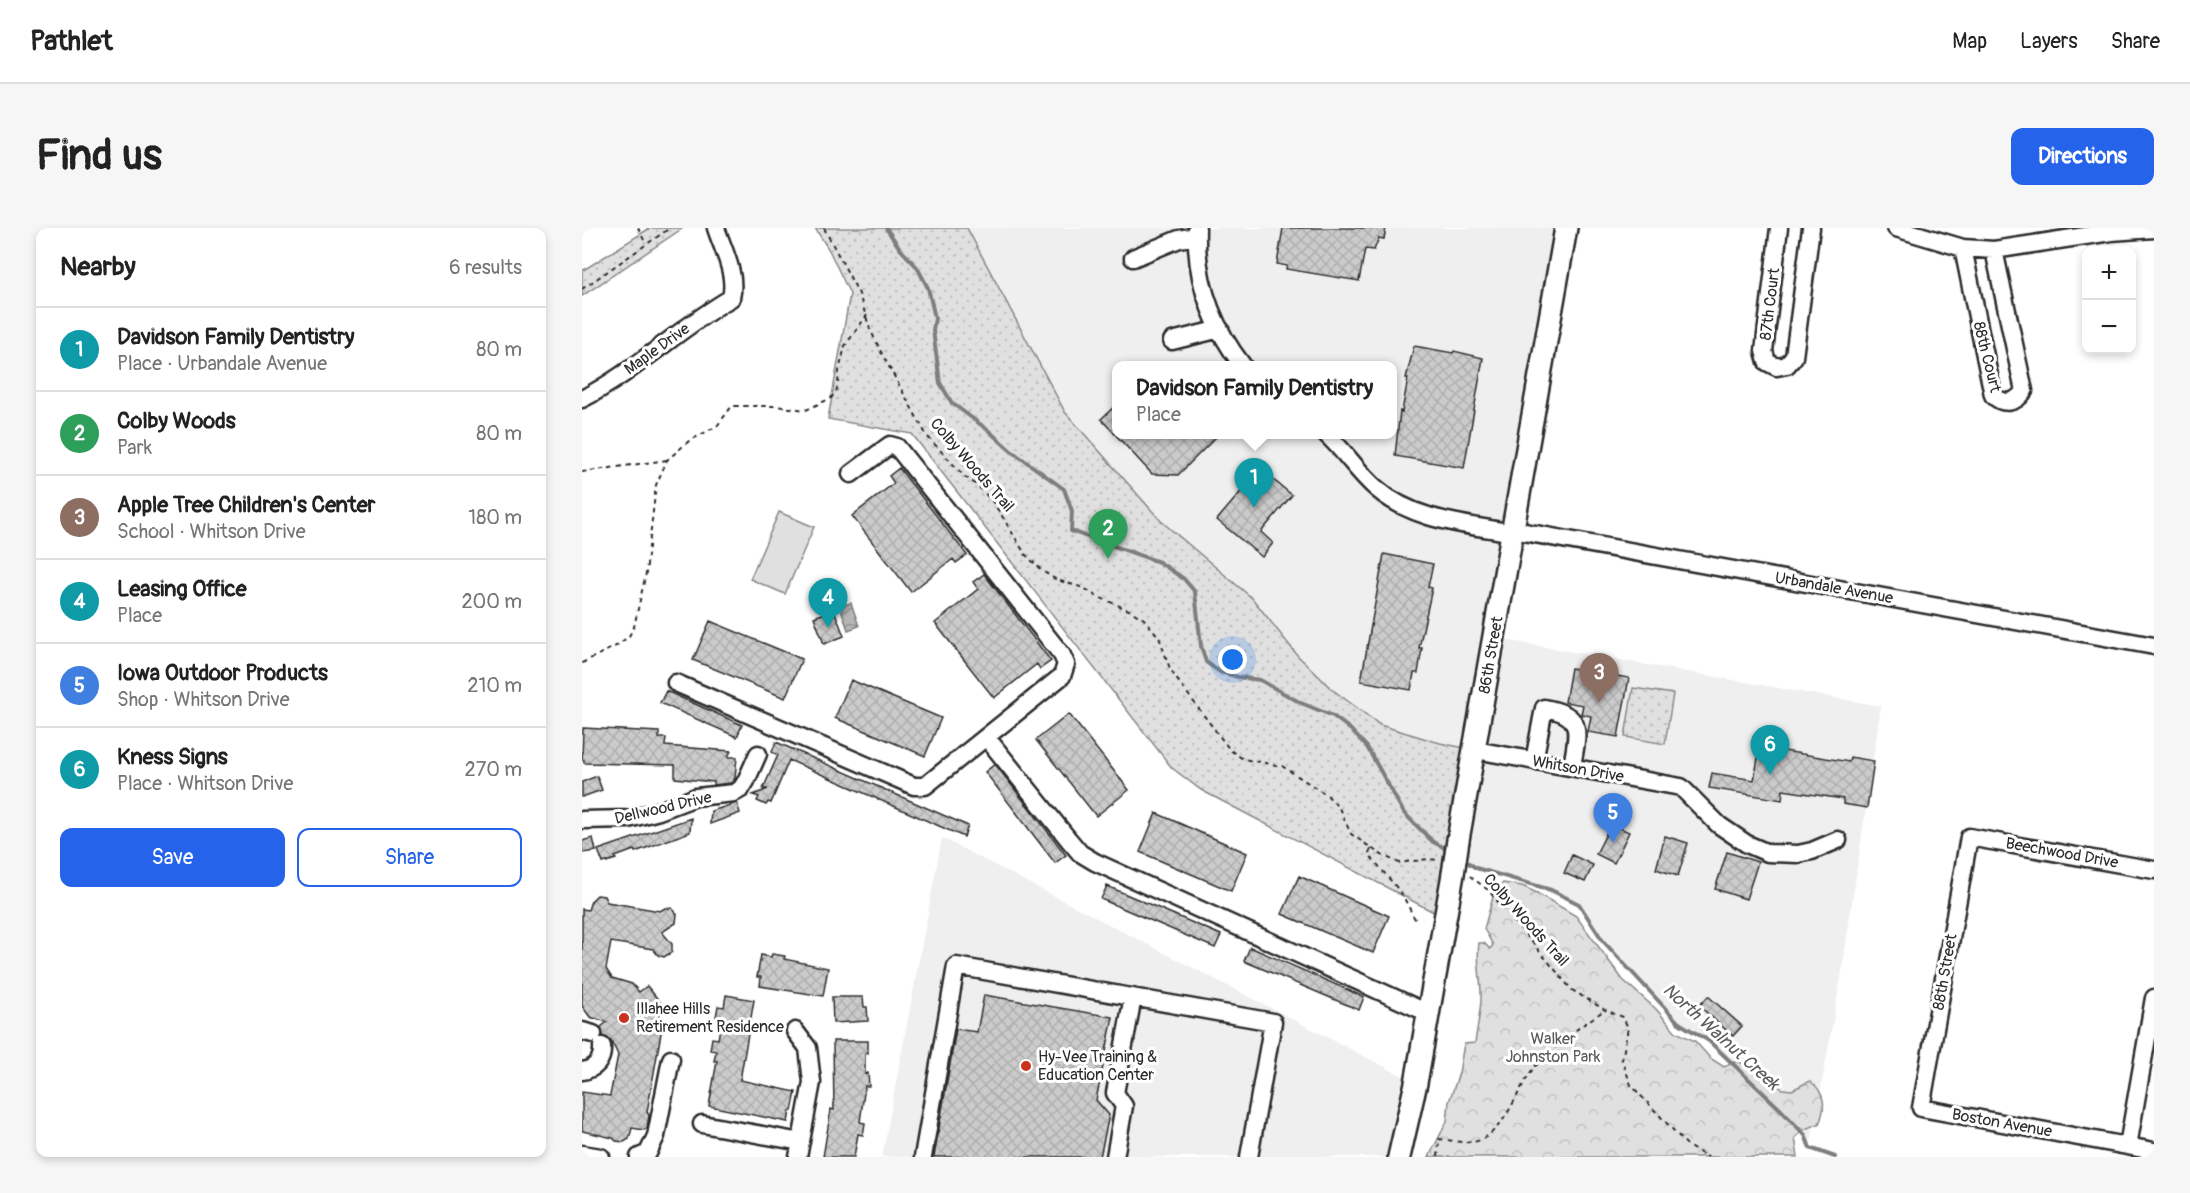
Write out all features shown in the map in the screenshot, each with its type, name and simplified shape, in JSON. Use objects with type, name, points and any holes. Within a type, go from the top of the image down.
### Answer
[{"type":"main road","name":"86th Street","points":[[1399,1157],[1416,1083],[1455,870],[1458,840],[1566,228]]},
{"type":"main road","name":"86th Street","points":[[1409,1157],[1416,1083]]},
{"type":"street","name":"Maple Drive","points":[[582,399],[624,375],[712,309],[731,298],[734,285],[733,276],[716,228]]},
{"type":"street","name":"87th Court","points":[[1779,228],[1764,351],[1767,362],[1777,367],[1787,365],[1794,357],[1811,228]]},
{"type":"street","points":[[1896,228],[1963,248],[1994,250],[2111,232],[2154,229]]},
{"type":"street","points":[[1133,258],[1196,232],[1205,296],[1220,329],[1240,361]]},
{"type":"street","name":"88th Court","points":[[1963,248],[1993,395],[1999,401],[2010,403],[2019,398],[2024,391],[1994,250]]},
{"type":"street","points":[[1172,341],[1220,329]]},
{"type":"street","name":"Urbandale Avenue","points":[[1330,439],[1363,476],[1397,503],[1418,513],[1447,521],[2154,646]]},
{"type":"street","points":[[675,683],[914,786],[925,786],[1062,676],[1066,664],[1062,655],[897,447],[890,445],[851,474]]},
{"type":"street","points":[[1534,761],[1544,708],[1563,712],[1574,724],[1577,732],[1572,767]]},
{"type":"street","points":[[987,738],[1069,840],[1080,852],[1095,862],[1428,1013]]},
{"type":"street","name":"Whitson Drive","points":[[1475,750],[1681,787],[1719,825],[1747,844],[1768,853],[1798,854],[1838,840]]},
{"type":"street","name":"Dellwood Drive","points":[[582,820],[628,819],[659,812],[696,797],[734,793],[741,789],[746,781],[758,754]]},
{"type":"street","name":"Beechwood Drive","points":[[1969,837],[2154,870]]},
{"type":"street","name":"88th Street","points":[[1921,1108],[1969,837]]},
{"type":"street","points":[[923,1157],[956,966],[1273,1022],[1249,1157]]},
{"type":"street","points":[[1115,1157],[1124,1106],[1116,1093],[1133,997]]},
{"type":"street","points":[[2128,1146],[2154,998]]},
{"type":"street","points":[[702,1124],[799,1149],[812,1082],[808,1048],[795,1031]]},
{"type":"street","points":[[582,1071],[594,1068],[602,1055],[592,1037]]},
{"type":"street","points":[[639,1157],[648,1153],[656,1136],[671,1059]]},
{"type":"street","name":"Boston Avenue","points":[[1921,1108],[2154,1151]]},
{"type":"street","points":[[582,1154],[601,1157]]},
{"type":"path","points":[[638,228],[646,244]]},
{"type":"path","points":[[582,289],[670,228]]},
{"type":"path","name":"Colby Woods Trail","points":[[824,228],[859,294],[870,329],[882,354],[927,436],[992,501],[1025,554],[1042,571],[1057,580],[1084,588],[1096,596],[1129,609],[1144,619],[1159,637],[1175,677],[1230,750],[1243,759],[1282,766],[1327,795],[1339,808],[1351,834],[1371,849],[1399,863],[1428,859],[1455,870],[1488,890],[1572,990],[1605,1010],[1623,1017],[1628,1028],[1622,1060],[1631,1085],[1689,1147],[1708,1157]]},
{"type":"path","points":[[582,663],[618,645],[629,636],[634,627],[646,573],[656,485],[667,460],[689,441],[717,426],[732,406],[775,406],[806,410],[831,398],[836,392],[845,346],[867,315]]},
{"type":"path","points":[[582,472],[667,460]]},
{"type":"path","points":[[1371,849],[1369,853],[1372,858],[1402,894],[1417,923]]},
{"type":"path","points":[[1438,1157],[1439,1138],[1470,1142],[1479,1140],[1496,1128],[1534,1067],[1593,1017],[1605,1010]]},
{"type":"shaded area","points":[[967,228],[1566,228],[1494,638],[1881,706],[1841,977],[1810,1148],[1805,1135],[1709,1041],[1679,1023],[1603,941],[1579,904],[1476,868],[1456,854],[1475,750],[1440,743],[1380,725],[1333,690],[1298,656],[1252,598],[1161,521],[1065,412]]},
{"type":"shaded area","points":[[942,838],[1416,1083],[1399,1157],[882,1157]]},
{"type":"green space","points":[[650,228],[683,228],[582,296],[582,271]]},
{"type":"green space","points":[[815,228],[967,228],[1065,412],[1161,521],[1252,598],[1298,656],[1333,690],[1380,725],[1440,743],[1475,750],[1445,918],[1201,790],[1172,768],[912,434],[828,419],[850,294],[829,250]]},
{"type":"green space","points":[[779,512],[814,527],[785,594],[750,579]]},
{"type":"green space","points":[[1633,688],[1673,694],[1665,744],[1625,737]]},
{"type":"green space","name":"Walker Johnston Park","points":[[1503,883],[1522,886],[1576,916],[1623,980],[1656,1009],[1676,1032],[1695,1041],[1710,1058],[1724,1067],[1737,1061],[1754,1069],[1783,1089],[1792,1090],[1810,1081],[1822,1095],[1823,1112],[1819,1124],[1805,1129],[1795,1138],[1798,1157],[1429,1157],[1447,1121],[1449,1102],[1459,1073],[1464,1044],[1475,1043],[1481,1000],[1479,943],[1484,943],[1490,949],[1493,945],[1484,929],[1495,890]]},
{"type":"water","points":[[851,603],[859,626],[848,630],[840,606]]},
{"type":"building","points":[[1283,228],[1386,228],[1384,239],[1379,238],[1374,250],[1365,249],[1359,281],[1286,269],[1287,266],[1277,264]]},
{"type":"building","points":[[1414,346],[1453,353],[1454,351],[1483,358],[1464,468],[1395,456],[1400,411],[1402,412],[1408,378],[1406,378]]},
{"type":"building","points":[[1112,409],[1112,431],[1101,419]]},
{"type":"building","points":[[1120,439],[1214,439],[1178,475],[1152,474]]},
{"type":"building","points":[[899,468],[967,555],[956,563],[953,559],[911,592],[852,516],[894,483],[889,476]]},
{"type":"building","points":[[1260,469],[1292,495],[1261,532],[1273,543],[1262,557],[1217,520]]},
{"type":"building","points":[[1384,554],[1433,564],[1428,587],[1432,588],[1419,648],[1422,648],[1418,673],[1414,673],[1411,690],[1361,681]]},
{"type":"building","points":[[984,574],[1051,661],[1040,669],[1037,664],[994,698],[935,623],[978,589],[973,582]]},
{"type":"building","points":[[834,610],[844,636],[824,644],[814,617]]},
{"type":"building","points":[[710,621],[802,659],[785,698],[693,660]]},
{"type":"building","points":[[1571,668],[1629,678],[1618,737],[1588,732],[1591,716],[1581,714],[1583,705],[1565,702]]},
{"type":"building","points":[[851,680],[941,718],[925,756],[835,718]]},
{"type":"building","points":[[666,691],[742,725],[737,737],[660,703]]},
{"type":"building","points":[[1069,714],[1129,790],[1096,816],[1036,740]]},
{"type":"building","points":[[583,728],[659,732],[659,738],[666,738],[665,746],[731,751],[728,757],[737,757],[735,778],[731,783],[714,785],[714,782],[675,778],[675,765],[584,763],[582,760]]},
{"type":"building","points":[[776,742],[968,826],[964,837],[789,760],[771,803],[768,802],[766,805],[757,801],[759,797],[753,795],[768,789],[763,789],[778,755],[772,752]]},
{"type":"building","points":[[1760,747],[1849,762],[1850,757],[1874,761],[1867,808],[1843,804],[1843,799],[1783,790],[1782,800],[1709,788],[1712,773],[1754,780]]},
{"type":"building","points":[[995,764],[1066,855],[1055,863],[985,772]]},
{"type":"building","points":[[597,776],[602,790],[582,797],[582,782]]},
{"type":"building","points":[[737,803],[740,813],[710,824],[711,811]]},
{"type":"building","points":[[1156,813],[1247,853],[1231,891],[1140,852]]},
{"type":"building","points":[[691,818],[690,832],[635,852],[634,850],[603,863],[598,850]]},
{"type":"building","points":[[1611,824],[1629,832],[1614,863],[1596,854]]},
{"type":"building","points":[[1665,836],[1688,843],[1678,876],[1656,869]]},
{"type":"building","points":[[593,838],[596,851],[582,853],[582,841]]},
{"type":"building","points":[[1727,852],[1758,862],[1746,899],[1715,889]]},
{"type":"building","points":[[1572,855],[1593,865],[1585,882],[1564,873]]},
{"type":"building","points":[[1299,876],[1389,916],[1373,953],[1282,914]]},
{"type":"building","points":[[1107,886],[1221,935],[1215,948],[1101,899]]},
{"type":"building","name":"Illahee Hills Retirement Residence","points":[[597,895],[604,896],[607,902],[660,911],[672,908],[677,914],[676,923],[662,932],[672,944],[672,952],[664,957],[658,955],[653,949],[611,942],[606,969],[612,978],[632,984],[639,992],[647,986],[666,1009],[656,1018],[662,1026],[658,1029],[661,1033],[647,1112],[649,1115],[647,1128],[644,1130],[632,1128],[629,1139],[624,1142],[582,1131],[582,1092],[610,1096],[618,1055],[611,1040],[603,1036],[601,1027],[607,1022],[590,1017],[582,1006],[582,909],[588,910],[591,901]]},
{"type":"building","points":[[1250,947],[1364,997],[1359,1010],[1244,961]]},
{"type":"building","points":[[772,954],[785,956],[784,959],[828,968],[823,996],[760,986],[761,977],[757,977],[761,955],[771,957]]},
{"type":"building","points":[[726,995],[754,1000],[740,1080],[796,1092],[788,1122],[709,1106],[717,1061],[714,1061],[716,1051],[710,1050],[712,1038],[718,1039],[722,1018],[716,1017],[718,1006],[724,1007]]},
{"type":"building","name":"Hy-Vee Training & Education Center","points":[[984,995],[1113,1017],[1096,1100],[1109,1115],[1100,1157],[934,1157],[956,1029],[977,1032]]},
{"type":"building","points":[[1708,996],[1742,1026],[1733,1036],[1699,1006]]},
{"type":"building","points":[[832,997],[863,997],[864,1007],[867,1007],[868,1021],[833,1023]]},
{"type":"building","points":[[833,1041],[868,1041],[868,1053],[865,1053],[865,1074],[868,1073],[869,1086],[865,1086],[860,1122],[865,1123],[863,1135],[858,1134],[854,1157],[823,1157],[831,1109],[834,1110]]},
{"type":"waterway","name":"North Walnut Creek","points":[[886,228],[901,250],[917,267],[928,288],[935,318],[933,330],[940,383],[952,403],[1010,450],[1064,489],[1072,511],[1071,531],[1159,562],[1184,579],[1195,592],[1201,646],[1206,662],[1220,672],[1260,680],[1301,703],[1333,716],[1350,729],[1367,747],[1404,813],[1433,842],[1449,850]]},
{"type":"waterway","name":"North Walnut Creek","points":[[1463,859],[1476,868],[1551,890],[1579,904],[1603,941],[1679,1023],[1709,1041],[1805,1135],[1810,1148],[1835,1157]]},
{"type":"place","name":"Davidson Family Dentistry","points":[[1254,508]]},
{"type":"place","name":"Colby Woods","points":[[1108,559]]},
{"type":"place","name":"Leasing Office","points":[[828,628]]},
{"type":"place","name":"Apple Tree Children's Center","points":[[1599,703]]},
{"type":"place","name":"Kness Signs","points":[[1770,775]]},
{"type":"place","name":"Iowa Outdoor Products","points":[[1613,843]]},
{"type":"place","name":"Illahee Hills Retirement Residence","points":[[624,1018]]},
{"type":"place","name":"Hy-Vee Training & Education Center","points":[[1026,1066]]}]
